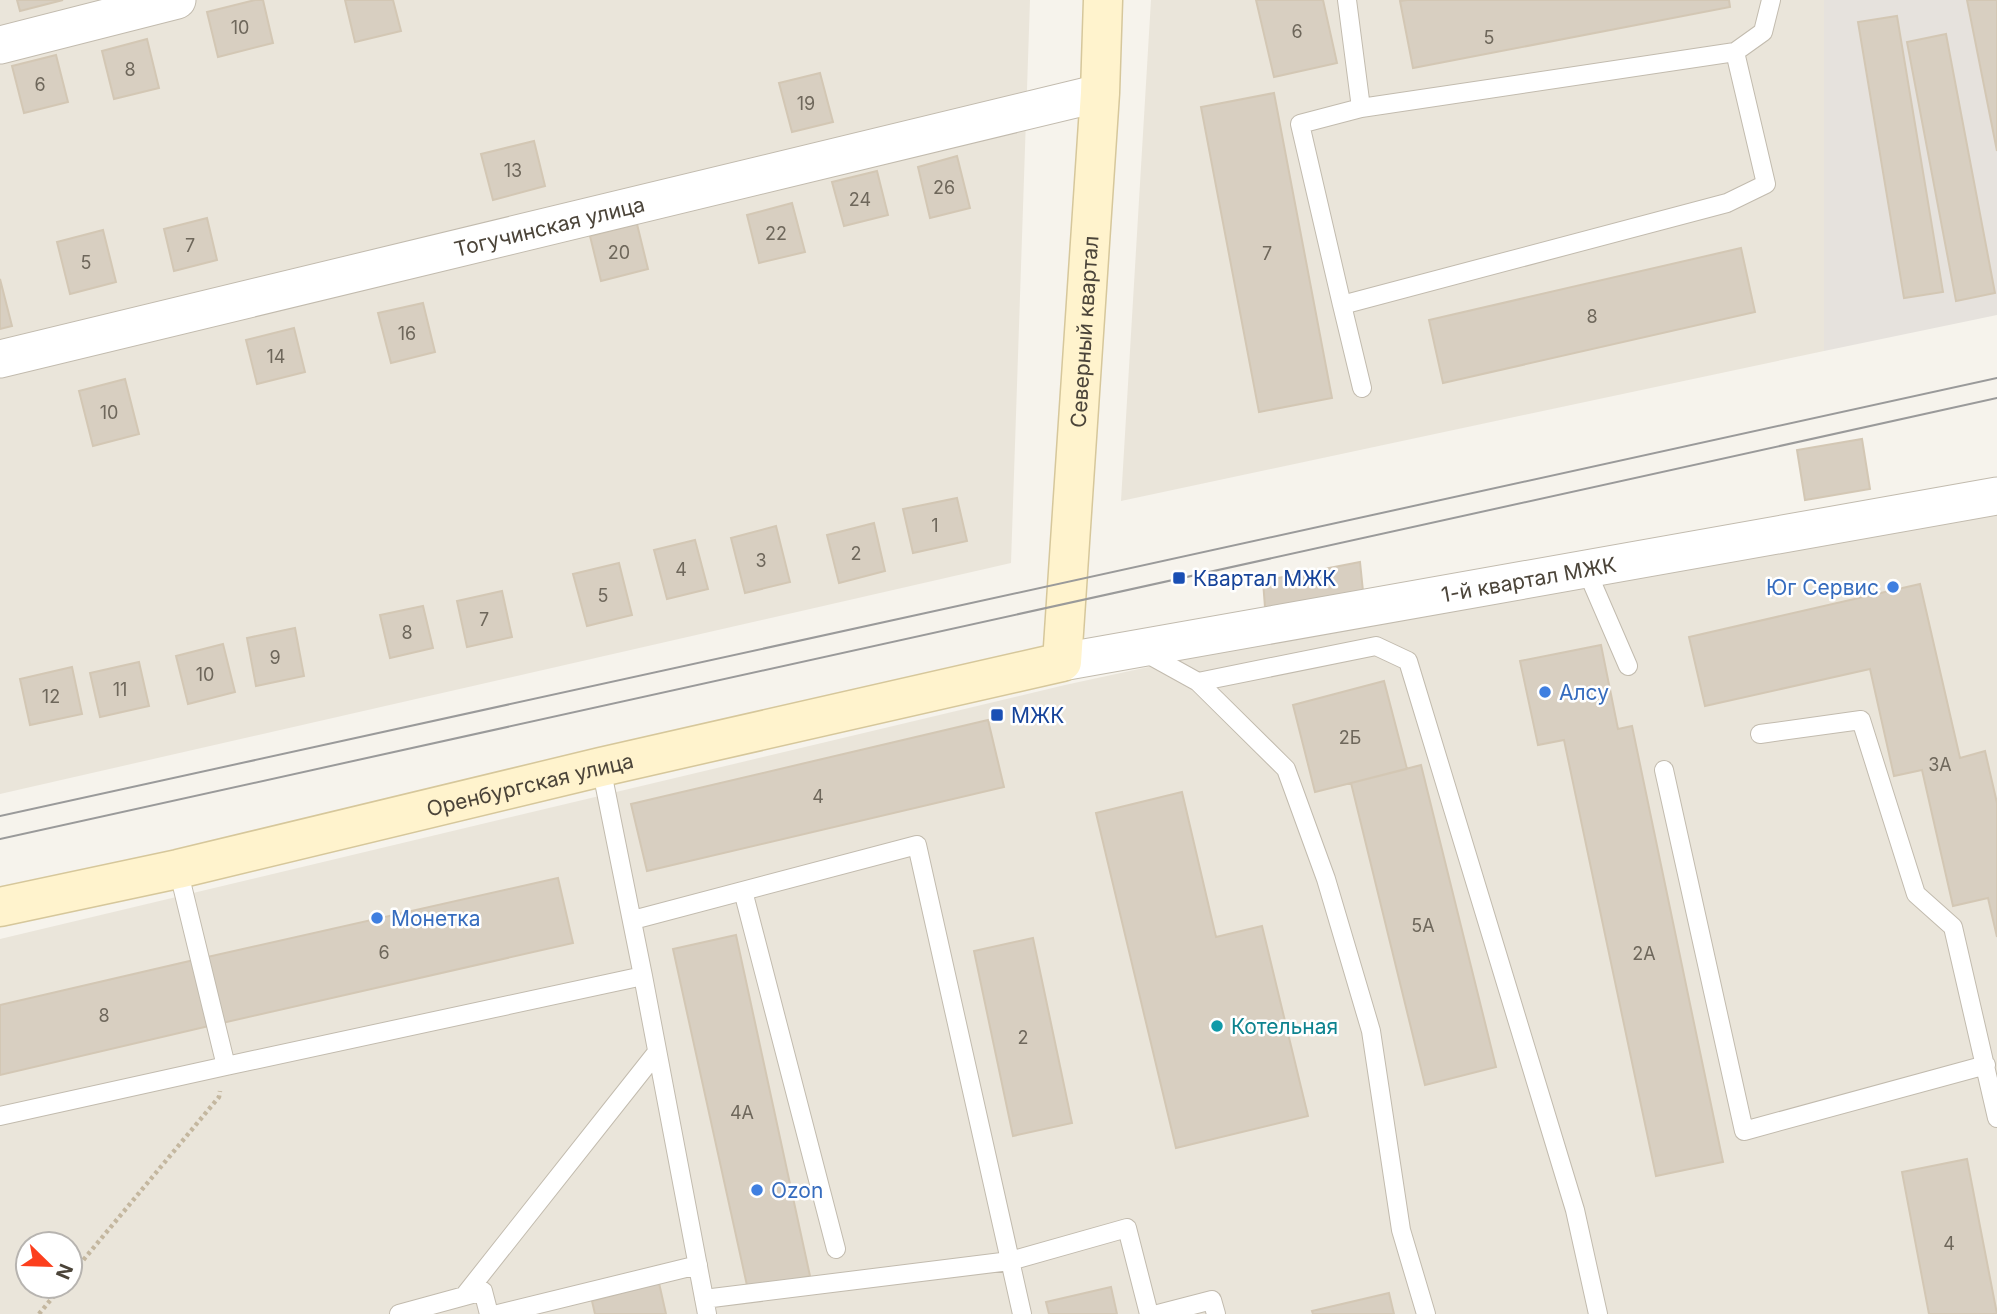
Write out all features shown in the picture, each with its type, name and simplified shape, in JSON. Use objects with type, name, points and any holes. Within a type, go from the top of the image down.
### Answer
[{"type":"main road","name":"Северный квартал","points":[[1062,662],[1100,93],[1103,0]]},
{"type":"main road","name":"Оренбургская улица","points":[[0,907],[178,869],[601,766],[1062,662]]},
{"type":"street","points":[[0,45],[177,0]]},
{"type":"street","name":"Тогучинская улица","points":[[0,359],[1100,93]]},
{"type":"street","name":"1-й квартал МЖК","points":[[1062,662],[1997,496]]},
{"type":"lane","points":[[1347,0],[1361,108]]},
{"type":"lane","points":[[1362,388],[1300,124],[1361,108],[1735,52],[1763,32],[1772,0]]},
{"type":"lane","points":[[1342,305],[1727,203],[1766,184],[1735,52]]},
{"type":"lane","points":[[1586,569],[1628,666]]},
{"type":"lane","points":[[1198,682],[1377,646],[1408,661],[1575,1210],[1598,1314]]},
{"type":"lane","points":[[1138,649],[1198,682],[1286,769],[1326,879],[1371,1031],[1401,1230],[1426,1314]]},
{"type":"lane","points":[[1760,734],[1861,720],[1916,894],[1953,927],[1997,1118]]},
{"type":"lane","points":[[601,766],[706,1307],[1010,1261],[1127,1228],[1149,1314]]},
{"type":"lane","points":[[1664,770],[1744,1131],[1986,1065]]},
{"type":"lane","points":[[633,920],[917,845],[1022,1314]]},
{"type":"lane","points":[[178,869],[226,1066]]},
{"type":"lane","points":[[743,891],[836,1249]]},
{"type":"lane","points":[[0,1116],[643,976]]},
{"type":"lane","points":[[464,1296],[657,1052]]},
{"type":"lane","points":[[498,1314],[698,1265]]},
{"type":"lane","points":[[399,1314],[483,1291],[489,1314]]},
{"type":"lane","points":[[1158,1314],[1212,1300],[1216,1314]]},
{"type":"path","points":[[84,1259],[219,1097],[226,1066]]},
{"type":"path","points":[[39,1314],[50,1300]]},
{"type":"shaded area","points":[[0,0],[1030,0],[1011,563],[0,794]]},
{"type":"shaded area","points":[[1151,0],[1824,0],[1824,351],[1121,501]]},
{"type":"shaded area","points":[[1824,0],[1997,0],[1997,315],[1824,351]]},
{"type":"shaded area","points":[[1997,483],[1997,1314],[0,1314],[0,939],[1065,685]]},
{"type":"building","points":[[17,0],[63,0],[20,11]]},
{"type":"building","points":[[263,0],[273,43],[218,57],[207,12]]},
{"type":"building","points":[[345,0],[393,0],[401,31],[355,42]]},
{"type":"building","points":[[1256,0],[1323,0],[1337,63],[1274,77]]},
{"type":"building","points":[[1729,0],[1730,7],[1413,68],[1400,1]]},
{"type":"building","points":[[1967,0],[1997,0],[1997,151]]},
{"type":"building","points":[[1897,16],[1943,292],[1904,298],[1858,22]]},
{"type":"building","points":[[1946,34],[1995,293],[1956,301],[1907,42]]},
{"type":"building","points":[[147,39],[159,88],[114,99],[102,51]]},
{"type":"building","points":[[56,55],[68,102],[24,113],[12,66]]},
{"type":"building","points":[[820,73],[833,122],[792,132],[779,83]]},
{"type":"building","points":[[1274,93],[1332,398],[1259,412],[1201,107]]},
{"type":"building","points":[[534,141],[545,186],[493,200],[481,154]]},
{"type":"building","points":[[957,156],[970,208],[930,218],[918,167]]},
{"type":"building","points":[[877,171],[888,215],[844,226],[832,182]]},
{"type":"building","points":[[792,203],[805,252],[759,263],[747,215]]},
{"type":"building","points":[[207,218],[217,260],[174,271],[164,229]]},
{"type":"building","points":[[637,224],[648,269],[601,281],[590,236]]},
{"type":"building","points":[[103,230],[116,282],[70,294],[57,242]]},
{"type":"building","points":[[1741,248],[1755,312],[1443,383],[1429,320]]},
{"type":"building","points":[[0,279],[12,326],[0,329]]},
{"type":"building","points":[[423,303],[435,352],[391,363],[378,313]]},
{"type":"building","points":[[294,328],[305,372],[257,384],[246,340]]},
{"type":"building","points":[[125,379],[139,434],[93,446],[79,391]]},
{"type":"building","points":[[1862,439],[1870,489],[1805,500],[1797,450]]},
{"type":"building","points":[[957,498],[967,541],[913,553],[903,509]]},
{"type":"building","points":[[874,523],[885,571],[839,583],[827,535]]},
{"type":"building","points":[[776,526],[790,582],[745,593],[731,538]]},
{"type":"building","points":[[695,540],[708,589],[667,599],[654,550]]},
{"type":"building","points":[[1360,562],[1364,601],[1266,620],[1263,581]]},
{"type":"building","points":[[619,563],[632,615],[587,626],[573,574]]},
{"type":"building","points":[[1920,584],[1960,758],[1985,751],[1997,803],[1997,937],[1988,898],[1953,906],[1922,770],[1894,776],[1870,669],[1705,706],[1689,637]]},
{"type":"building","points":[[502,591],[512,637],[467,647],[457,601]]},
{"type":"building","points":[[423,606],[433,648],[390,658],[380,615]]},
{"type":"building","points":[[295,628],[304,676],[256,686],[247,638]]},
{"type":"building","points":[[223,644],[235,692],[188,704],[176,656]]},
{"type":"building","points":[[1601,645],[1618,729],[1632,726],[1723,1162],[1656,1176],[1564,740],[1538,745],[1520,661]]},
{"type":"building","points":[[139,662],[149,706],[100,717],[90,673]]},
{"type":"building","points":[[72,667],[82,714],[30,725],[20,679]]},
{"type":"building","points":[[1384,681],[1407,769],[1315,792],[1293,705]]},
{"type":"building","points":[[988,720],[1004,787],[647,871],[631,804]]},
{"type":"building","points":[[1421,765],[1496,1067],[1425,1085],[1351,783]]},
{"type":"building","name":"Котельная","points":[[1182,792],[1216,937],[1262,926],[1308,1116],[1176,1148],[1096,813]]},
{"type":"building","points":[[558,878],[573,943],[209,1026],[194,960]]},
{"type":"building","points":[[736,935],[810,1276],[748,1290],[673,949]]},
{"type":"building","points":[[1033,938],[1072,1123],[1013,1136],[974,951]]},
{"type":"building","points":[[194,960],[209,1026],[0,1075],[0,1005]]},
{"type":"building","points":[[1967,1159],[1997,1314],[1929,1314],[1902,1172]]},
{"type":"building","points":[[659,1283],[666,1314],[595,1314],[592,1301]]},
{"type":"building","points":[[1111,1287],[1117,1314],[1049,1314],[1046,1302]]},
{"type":"building","points":[[1389,1293],[1394,1314],[1313,1314],[1312,1311]]},
{"type":"tram line","points":[[0,816],[1997,378]]},
{"type":"tram line","points":[[0,839],[1997,398]]},
{"type":"place","name":"Квартал МЖК","points":[[1179,578]]},
{"type":"place","name":"Юг Сервис","points":[[1893,587]]},
{"type":"place","name":"Алсу","points":[[1545,692]]},
{"type":"place","name":"МЖК","points":[[997,715]]},
{"type":"place","name":"Монетка","points":[[377,918]]},
{"type":"place","name":"Котельная","points":[[1217,1026]]},
{"type":"place","name":"Ozon","points":[[757,1190]]}]
